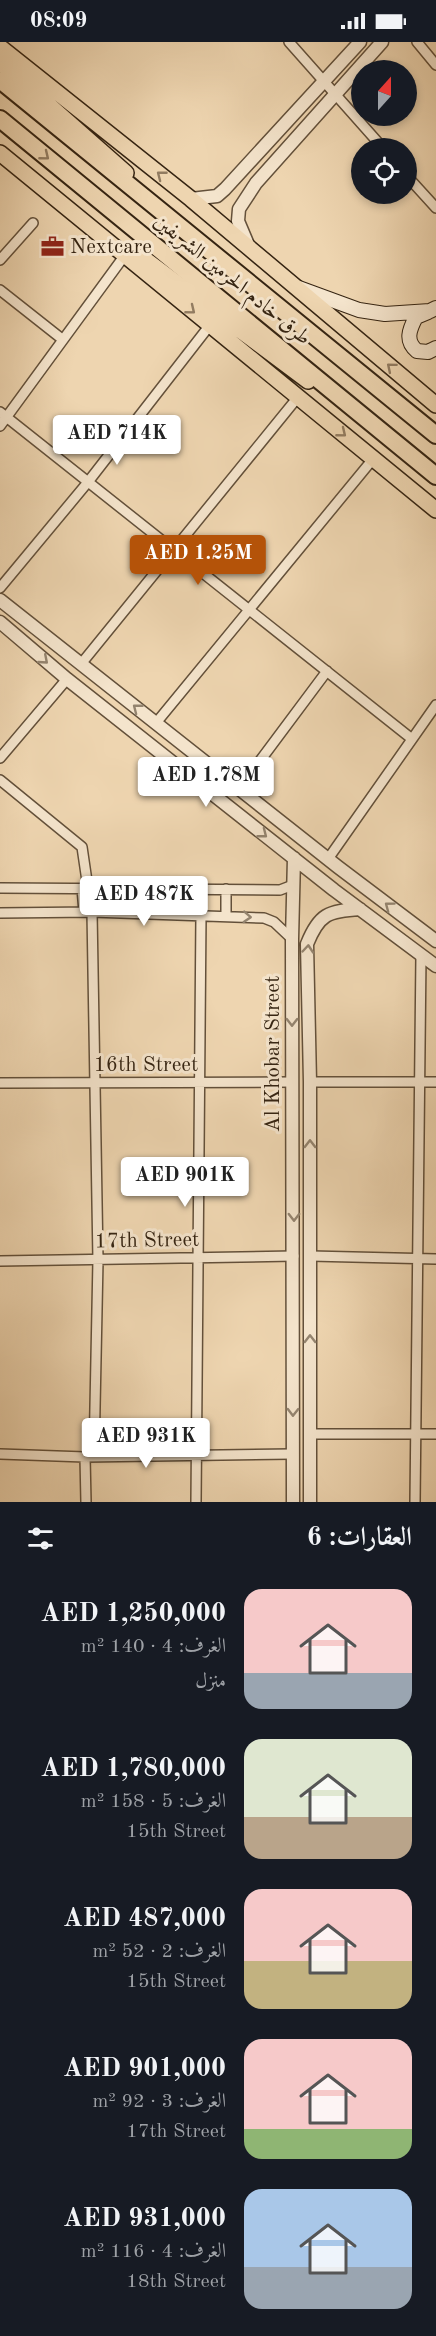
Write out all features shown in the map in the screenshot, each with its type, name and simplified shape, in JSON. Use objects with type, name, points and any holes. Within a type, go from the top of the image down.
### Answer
[{"type":"highway","name":"طرق خادم الحرمين الشريفين","points":[[0,80],[436,435]]},
{"type":"highway","name":"طرق خادم الحرمين الشريفين","points":[[0,119],[436,476]]},
{"type":"main road","points":[[0,46],[191,199],[436,405]]},
{"type":"main road","points":[[0,62],[236,270]]},
{"type":"main road","points":[[0,152],[436,476]]},
{"type":"main road","points":[[0,152],[436,510]]},
{"type":"main road","points":[[298,288],[359,310],[385,314],[433,309]]},
{"type":"main road","points":[[433,309],[416,317],[408,333],[411,346],[417,351],[428,352],[436,348]]},
{"type":"street","points":[[289,42],[374,138]]},
{"type":"street","points":[[191,199],[217,196],[225,189],[360,42]]},
{"type":"street","points":[[249,248],[238,221],[239,209],[256,183],[382,42]]},
{"type":"street","points":[[417,42],[436,65]]},
{"type":"street","points":[[417,187],[436,208]]},
{"type":"street","points":[[0,260],[33,223]]},
{"type":"street","points":[[0,426],[4,415],[125,255]]},
{"type":"street","points":[[0,290],[62,339]]},
{"type":"street","points":[[0,588],[88,482],[210,325]]},
{"type":"street","points":[[81,664],[298,397]]},
{"type":"street","points":[[4,415],[412,739]]},
{"type":"street","points":[[156,723],[373,459]]},
{"type":"street","points":[[0,600],[328,859],[436,941]]},
{"type":"street","points":[[0,622],[67,679],[294,858],[436,966]]},
{"type":"street","points":[[239,789],[327,671]]},
{"type":"street","points":[[0,758],[67,679]]},
{"type":"street","points":[[328,859],[436,705]]},
{"type":"street","points":[[0,780],[82,847],[88,912],[95,1083],[98,1260],[86,1502]]},
{"type":"street","name":"Al Khobar Street","points":[[293,1502],[292,939],[294,858]]},
{"type":"street","points":[[0,888],[280,890],[293,885]]},
{"type":"street","points":[[226,889],[226,916]]},
{"type":"street","name":"Al Khobar Street","points":[[310,1502],[310,1082],[307,944],[314,927],[327,914],[360,909]]},
{"type":"street","points":[[0,913],[201,914],[264,918],[274,922],[292,939]]},
{"type":"street","points":[[196,1502],[201,914]]},
{"type":"street","points":[[415,1502],[421,955]]},
{"type":"street","points":[[292,988],[308,988]]},
{"type":"street","name":"16th Street","points":[[0,1083],[293,1082]]},
{"type":"street","points":[[310,1082],[436,1082]]},
{"type":"street","name":"17th Street","points":[[0,1262],[294,1256]]},
{"type":"street","points":[[310,1256],[436,1259]]},
{"type":"street","points":[[310,1434],[436,1434]]},
{"type":"street","points":[[0,1454],[90,1456],[292,1454]]},
{"type":"place","name":"Nextcare","points":[[52,247]]}]
